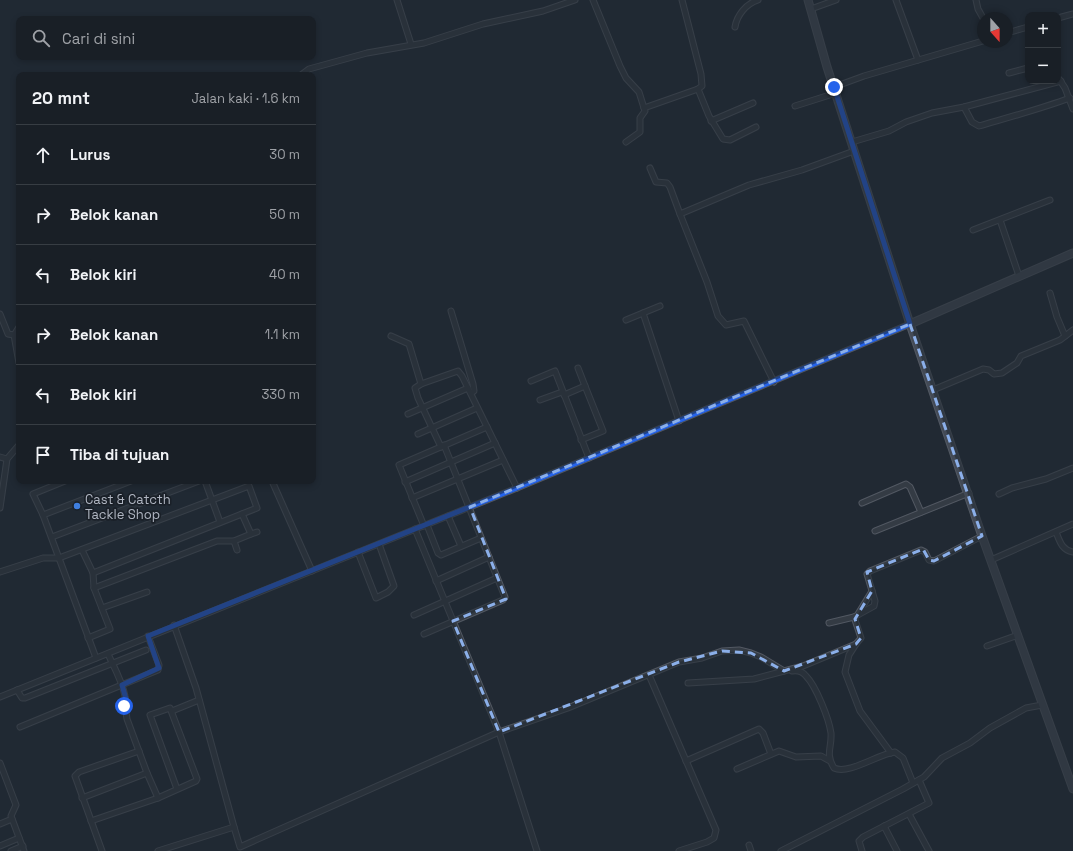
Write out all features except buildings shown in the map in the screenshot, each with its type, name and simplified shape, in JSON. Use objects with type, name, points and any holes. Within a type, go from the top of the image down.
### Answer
[{"type":"main road","points":[[808,0],[854,151],[910,324],[969,493],[982,536],[1073,789]]},
{"type":"main road","points":[[910,324],[1073,253]]},
{"type":"street","points":[[397,0],[411,44]]},
{"type":"street","points":[[305,72],[309,69],[411,44],[424,43],[483,24],[542,10],[575,0]]},
{"type":"street","points":[[593,0],[620,66],[626,78],[639,92],[645,110],[640,120],[640,132],[626,142]]},
{"type":"street","points":[[644,108],[698,89],[702,86],[682,0]]},
{"type":"street","points":[[735,27],[736,21],[742,12],[753,2],[758,0]]},
{"type":"street","points":[[811,9],[836,0]]},
{"type":"street","points":[[896,0],[918,60]]},
{"type":"street","points":[[976,0],[980,12]]},
{"type":"street","points":[[1061,17],[1073,14]]},
{"type":"street","points":[[1013,31],[1025,28]]},
{"type":"street","points":[[795,106],[835,90],[864,76],[977,43]]},
{"type":"street","points":[[1009,73],[1025,69]]},
{"type":"street","points":[[1061,82],[1070,98],[1073,109]]},
{"type":"street","points":[[852,142],[889,131],[906,122],[932,113],[964,107],[1046,84]]},
{"type":"street","points":[[698,89],[711,121],[722,139],[726,140],[756,127]]},
{"type":"street","points":[[964,107],[972,122],[979,126],[1009,116],[1042,109],[1070,98]]},
{"type":"street","points":[[711,121],[753,103]]},
{"type":"street","points":[[680,214],[749,185],[808,168],[854,151]]},
{"type":"street","points":[[650,168],[656,182],[667,183],[670,187],[707,282],[718,316],[725,325],[744,321],[774,382]]},
{"type":"street","points":[[973,230],[1050,200]]},
{"type":"street","points":[[1000,220],[1019,276]]},
{"type":"street","points":[[1050,293],[1057,317],[1065,336]]},
{"type":"street","points":[[626,320],[660,306]]},
{"type":"street","points":[[451,311],[474,384],[474,391],[470,394]]},
{"type":"street","points":[[643,313],[679,421]]},
{"type":"street","points":[[0,314],[8,334],[14,335]]},
{"type":"street","points":[[0,697],[108,654],[174,625],[517,488],[910,324]]},
{"type":"street","points":[[16,329],[14,335],[16,346]]},
{"type":"street","points":[[933,390],[982,369],[990,370],[994,374],[1002,373],[1017,363],[1021,356],[1049,346],[1073,330]]},
{"type":"street","points":[[391,336],[409,344],[421,384]]},
{"type":"street","points":[[578,368],[603,431],[581,440]]},
{"type":"street","points":[[424,634],[504,599],[505,596],[451,462],[422,408],[415,390],[417,386],[456,371],[460,373],[517,488]]},
{"type":"street","points":[[531,381],[554,371],[589,458]]},
{"type":"street","points":[[540,400],[586,386]]},
{"type":"street","points":[[408,414],[468,388]]},
{"type":"street","points":[[418,434],[477,408]]},
{"type":"street","points":[[481,538],[439,554],[398,467],[400,464],[487,427]]},
{"type":"street","points":[[405,482],[495,443]]},
{"type":"street","points":[[0,508],[7,459],[16,448]]},
{"type":"street","points":[[0,458],[7,459]]},
{"type":"street","points":[[412,498],[503,460]]},
{"type":"street","points":[[999,494],[1046,479],[1073,468]]},
{"type":"street","points":[[53,484],[33,494],[52,538],[96,658]]},
{"type":"street","points":[[43,515],[124,484]]},
{"type":"street","points":[[52,538],[191,484]]},
{"type":"street","points":[[206,484],[220,522]]},
{"type":"street","points":[[273,484],[312,571]]},
{"type":"street","points":[[862,504],[906,484],[910,487],[921,512]]},
{"type":"street","points":[[0,572],[43,558],[59,558],[249,486],[257,508],[93,573]]},
{"type":"street","points":[[875,531],[969,493]]},
{"type":"street","points":[[242,514],[251,534]]},
{"type":"street","points":[[448,516],[461,546]]},
{"type":"street","points":[[991,560],[1073,524]]},
{"type":"street","points":[[415,529],[499,732],[537,851]]},
{"type":"street","points":[[94,588],[217,541],[234,541],[257,532]]},
{"type":"street","points":[[1056,532],[1063,547],[1067,551],[1073,552]]},
{"type":"street","points":[[829,623],[856,616],[874,606],[875,601],[867,574],[870,571],[921,550],[925,552],[929,560],[934,561],[982,536]]},
{"type":"street","points":[[234,541],[237,550]]},
{"type":"street","points":[[358,552],[376,598],[388,592],[394,586],[379,544]]},
{"type":"street","points":[[82,550],[93,573],[94,588],[110,629],[88,638]]},
{"type":"street","points":[[436,581],[489,557]]},
{"type":"street","points":[[414,615],[497,578]]},
{"type":"street","points":[[872,591],[856,616],[861,638],[849,655],[846,672],[860,711],[891,753]]},
{"type":"street","points":[[102,608],[147,592]]},
{"type":"street","points":[[174,625],[199,700],[240,849],[499,732],[568,708],[679,662],[731,650],[739,650],[761,657],[784,671],[801,672],[813,685],[831,732],[828,756],[834,768],[839,770],[891,753],[901,755],[914,783]]},
{"type":"street","points":[[987,646],[1018,635]]},
{"type":"street","points":[[20,727],[159,669],[148,636]]},
{"type":"street","points":[[688,683],[754,679],[803,666],[856,644]]},
{"type":"street","points":[[17,690],[22,698],[25,698],[146,650]]},
{"type":"street","points":[[108,654],[122,685],[126,699],[125,710],[147,773],[158,798]]},
{"type":"street","points":[[648,675],[716,830],[714,838],[707,842],[679,851]]},
{"type":"street","points":[[172,711],[199,700]]},
{"type":"street","points":[[781,851],[826,830],[914,783],[942,758],[970,743],[990,728],[1026,708],[1042,705]]},
{"type":"street","points":[[91,820],[158,798],[196,781],[198,777],[170,708],[150,715],[178,789]]},
{"type":"street","points":[[686,761],[759,729],[763,733],[771,754]]},
{"type":"street","points":[[102,851],[75,779],[79,772],[139,751]]},
{"type":"street","points":[[737,769],[779,751],[796,757],[813,755],[821,756],[830,761]]},
{"type":"street","points":[[0,763],[16,805],[11,814],[24,849],[11,851]]},
{"type":"street","points":[[82,798],[147,773]]},
{"type":"street","points":[[862,851],[859,841],[863,837],[929,803],[919,780]]},
{"type":"street","points":[[909,814],[929,851]]},
{"type":"street","points":[[0,824],[12,819]]},
{"type":"street","points":[[884,826],[896,851]]},
{"type":"street","points":[[158,851],[234,827]]},
{"type":"street","points":[[0,846],[19,838]]},
{"type":"street","points":[[749,845],[751,851]]},
{"type":"highlighted area","points":[[910,324],[982,536],[934,561],[929,560],[923,549],[867,572],[872,591],[855,619],[861,638],[856,644],[784,671],[751,653],[722,651],[679,662],[499,732],[453,621],[506,599],[470,507]]},
{"type":"place","name":"Cast & Catcth Tackle Shop","points":[[77,506]]},
{"type":"route","points":[[124,706],[126,699],[122,685],[159,669],[159,665],[148,636],[266,590],[517,488],[856,348],[910,324],[834,87]]}]
